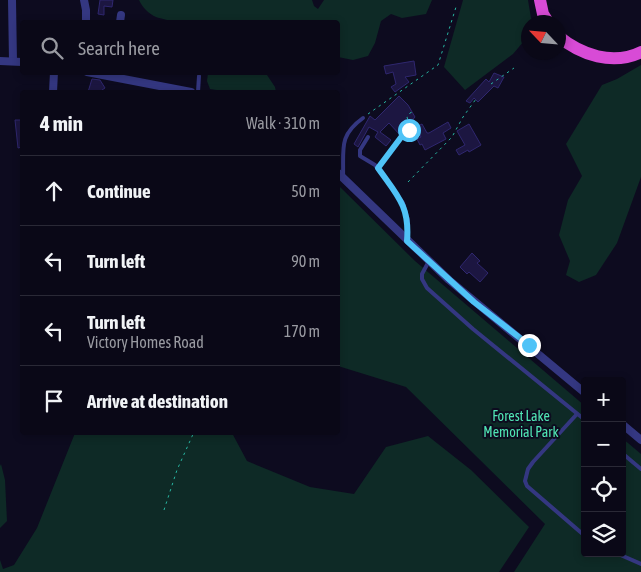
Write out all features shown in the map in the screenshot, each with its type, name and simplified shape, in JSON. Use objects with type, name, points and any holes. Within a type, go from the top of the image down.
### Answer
[{"type":"highway","points":[[540,0],[544,15]]},
{"type":"highway","points":[[566,42],[575,49],[600,57],[624,57],[641,52]]},
{"type":"street","points":[[12,0],[13,62]]},
{"type":"street","points":[[84,0],[86,20]]},
{"type":"street","points":[[0,61],[20,62]]},
{"type":"street","points":[[53,90],[54,75]]},
{"type":"street","points":[[114,75],[182,90]]},
{"type":"street","points":[[340,176],[428,261],[474,302],[581,389]]},
{"type":"street","points":[[626,427],[641,440]]},
{"type":"lane","points":[[198,90],[199,76]]},
{"type":"lane","points":[[340,176],[347,133],[351,126],[363,118]]},
{"type":"lane","points":[[368,137],[360,150],[360,156],[378,168],[403,203],[408,220],[407,241]]},
{"type":"lane","points":[[378,168],[399,140]]},
{"type":"lane","points":[[428,261],[422,274],[422,279],[427,288],[473,329],[581,417]]},
{"type":"lane","points":[[577,414],[533,462],[528,469],[525,481],[527,486],[581,533]]},
{"type":"lane","points":[[626,455],[641,468]]},
{"type":"lane","points":[[626,557],[641,562]]},
{"type":"path","points":[[363,118],[438,65],[456,7]]},
{"type":"path","points":[[491,84],[514,68]]},
{"type":"path","points":[[408,182],[452,138],[462,117],[476,99]]},
{"type":"path","points":[[399,140],[409,130],[408,115],[415,111]]},
{"type":"path","points":[[164,510],[177,470],[193,435]]},
{"type":"green space","points":[[139,0],[312,0],[314,6],[318,9],[324,0],[432,0],[426,14],[402,18],[391,14],[381,21],[375,43],[368,56],[353,60],[340,57],[340,20],[166,20],[156,17],[144,8]]},
{"type":"green space","points":[[463,0],[528,0],[530,15],[521,15],[521,45],[513,54],[465,90],[444,67]]},
{"type":"green space","points":[[641,65],[641,177],[617,243],[596,275],[579,282],[566,275],[570,261],[559,235],[568,200],[582,176],[566,144],[602,85],[617,79]]},
{"type":"green space","points":[[208,75],[267,75],[276,90],[216,90],[210,89],[207,81]]},
{"type":"green space","name":"Forest Lake Memorial Park","points":[[340,187],[415,261],[581,403],[581,557],[626,557],[626,441],[641,454],[641,572],[514,572],[545,524],[406,387],[340,367]]},
{"type":"green space","points":[[74,435],[233,435],[247,461],[310,487],[354,494],[386,447],[428,436],[471,470],[529,527],[499,572],[0,572],[0,560],[3,569],[14,565],[37,528]]},
{"type":"green space","points":[[1,464],[5,480],[7,521],[0,528],[0,466]]},
{"type":"building","points":[[100,0],[113,0],[112,7],[104,6],[104,15],[98,14]]},
{"type":"building","points":[[414,61],[416,75],[405,77],[409,82],[395,92],[391,87],[396,84],[393,72],[386,74],[384,66]]},
{"type":"building","points":[[494,73],[504,77],[498,88],[494,86],[478,102],[474,98],[470,103],[466,101],[486,79],[489,82]]},
{"type":"building","points":[[92,79],[100,80],[105,88],[102,90],[89,90]]},
{"type":"building","points":[[399,96],[408,105],[415,117],[400,135],[389,123],[380,132],[391,140],[386,146],[375,137],[378,132],[369,127],[358,147],[354,144],[370,116],[375,120]]},
{"type":"building","points":[[15,120],[20,120],[20,148],[18,148]]},
{"type":"building","points":[[448,122],[451,128],[443,133],[446,139],[425,150],[422,144],[420,145],[417,139],[421,137],[416,127],[422,124],[427,133],[429,133]]},
{"type":"building","points":[[469,124],[481,145],[459,155],[456,150],[465,145],[457,131]]},
{"type":"building","points":[[472,253],[480,261],[477,263],[488,273],[480,282],[460,267]]},
{"type":"route","points":[[409,130],[402,136],[378,168],[403,203],[408,220],[407,241],[474,302],[529,345]]}]
